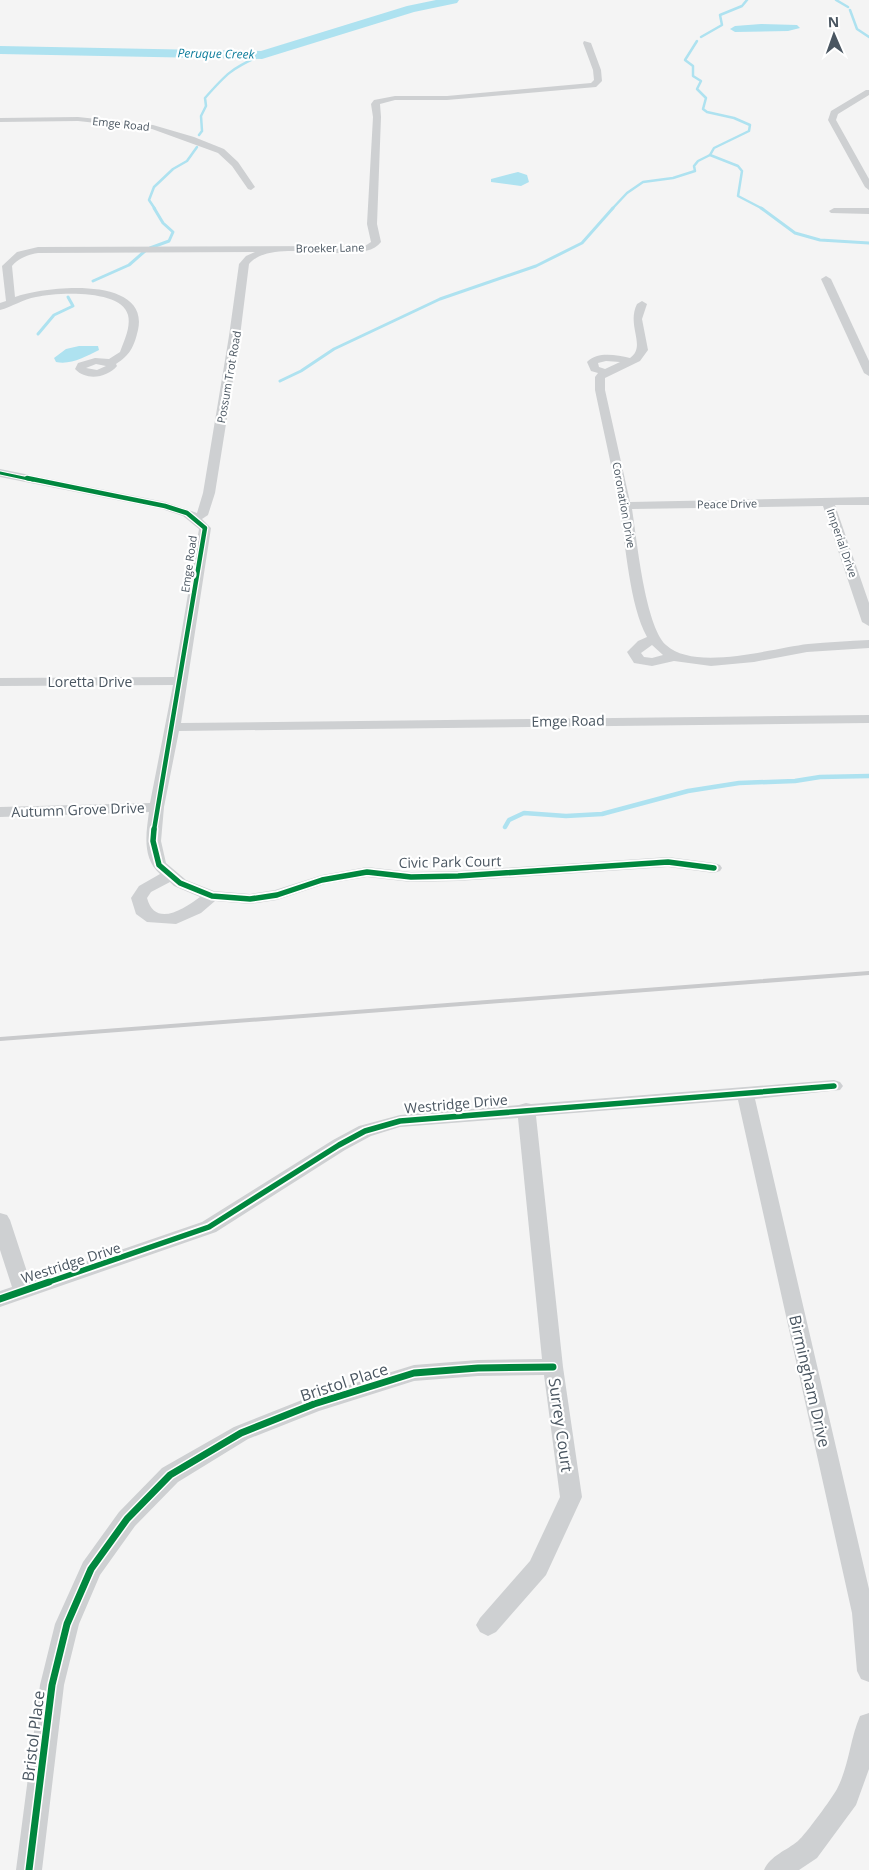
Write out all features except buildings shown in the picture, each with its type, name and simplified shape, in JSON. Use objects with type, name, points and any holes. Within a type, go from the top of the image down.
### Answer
[{"type":"street","name":"Broeker Lane","points":[[11,302],[7,266],[14,257],[29,251],[365,249],[374,246],[376,242],[372,224],[377,116],[375,104],[377,102],[390,99],[447,98],[593,85],[598,81],[587,43]]},
{"type":"street","points":[[869,92],[834,113],[832,120],[869,187]]},
{"type":"street","points":[[855,100],[869,103]]},
{"type":"street","name":"Emge Road","points":[[0,120],[78,119],[153,127],[221,151],[235,164],[251,187]]},
{"type":"street","points":[[834,211],[869,211]]},
{"type":"street","name":"Possum Trot Road","points":[[195,518],[202,515],[210,491],[214,458],[238,328],[244,264],[249,258],[273,249]]},
{"type":"street","points":[[826,279],[869,373]]},
{"type":"street","points":[[0,307],[41,292],[71,290],[108,295],[126,303],[134,312],[131,336],[124,354],[109,363]]},
{"type":"street","name":"Coronation Drive","points":[[642,304],[637,312],[636,319],[644,348],[637,359],[604,372],[600,377],[600,390],[625,506],[636,575],[648,626],[660,647],[674,657]]},
{"type":"street","name":"Emge Road","points":[[0,473],[165,506],[187,512],[205,528],[173,727],[869,719]]},
{"type":"street","name":"Imperial Drive","points":[[869,501],[828,502],[869,622]]},
{"type":"street","name":"Peace Drive","points":[[625,506],[828,502]]},
{"type":"street","points":[[655,638],[643,644],[634,652],[639,660],[652,662],[674,657],[711,662],[754,658],[806,648],[869,644]]},
{"type":"street","name":"Loretta Drive","points":[[0,682],[181,681]]},
{"type":"street","name":"Civic Park Court","points":[[173,727],[157,807],[153,841],[159,865],[180,883],[212,896],[250,899],[277,895],[322,880],[367,872],[411,877],[458,876],[668,862],[714,868]]},
{"type":"street","name":"Autumn Grove Drive","points":[[0,812],[157,807]]},
{"type":"street","points":[[171,875],[145,889],[139,898],[142,910],[153,918],[176,919],[195,909],[212,896]]},
{"type":"street","name":"Westridge Drive","points":[[0,1299],[209,1227],[293,1173],[365,1132],[400,1121],[526,1109],[834,1086]]},
{"type":"street","name":"Birmingham Drive","points":[[745,1093],[863,1613],[869,1671]]},
{"type":"street","name":"Surrey Court","points":[[488,1626],[538,1568],[571,1497],[553,1367],[526,1109]]},
{"type":"street","points":[[0,1220],[23,1290]]},
{"type":"street","name":"Bristol Place","points":[[29,1870],[52,1685],[67,1624],[91,1568],[127,1519],[170,1475],[241,1433],[314,1404],[414,1373],[478,1368],[553,1367]]},
{"type":"street","points":[[777,1870],[808,1849],[847,1796],[869,1724]]},
{"type":"water","points":[[761,24],[797,25],[800,28],[788,31],[735,32],[730,29],[735,26]]},
{"type":"water","points":[[518,172],[527,175],[529,182],[521,186],[491,182],[491,179]]},
{"type":"water","points":[[79,346],[98,346],[99,350],[73,361],[56,362],[54,358],[66,349]]},
{"type":"waterway","name":"Peruque Creek","points":[[0,50],[262,55],[411,9],[453,0]]},
{"type":"waterway","points":[[701,37],[722,25],[720,15],[742,6],[747,0]]},
{"type":"waterway","points":[[836,0],[848,7]]},
{"type":"waterway","points":[[850,10],[857,29],[869,37]]},
{"type":"waterway","points":[[697,41],[685,60],[693,66],[693,76],[701,81],[697,89],[706,98],[703,109],[707,112],[734,118],[750,125],[749,131],[714,148],[710,155]]},
{"type":"waterway","points":[[199,135],[202,131],[201,116],[206,106],[205,98],[230,72],[262,55]]},
{"type":"waterway","points":[[155,209],[149,200],[154,187],[173,169],[187,161],[197,147]]},
{"type":"waterway","points":[[612,209],[627,193],[643,182],[673,178],[695,171],[694,166],[698,161],[710,155]]},
{"type":"waterway","points":[[710,155],[738,166],[742,171],[738,196],[763,209]]},
{"type":"waterway","points":[[150,248],[169,241],[173,232],[163,223],[154,208]]},
{"type":"waterway","points":[[280,381],[301,371],[334,349],[440,299],[536,266],[582,243],[613,208]]},
{"type":"waterway","points":[[761,208],[795,233],[820,240],[869,243]]},
{"type":"waterway","points":[[93,281],[129,265],[145,251]]},
{"type":"waterway","points":[[38,334],[54,315],[73,306],[68,297]]},
{"type":"waterway","points":[[505,827],[509,820],[524,813],[566,816],[602,814],[688,791],[739,783],[795,781],[820,777],[869,776]]},
{"type":"railway","points":[[0,1039],[869,973]]},
{"type":"cycle path","points":[[0,473],[165,506],[187,513],[205,528],[173,727],[157,807],[153,841],[159,865],[180,883],[212,896],[250,899],[277,895],[322,880],[367,872],[411,877],[458,876],[668,862],[714,868]]},
{"type":"cycle path","points":[[0,1299],[209,1227],[339,1145],[365,1131],[400,1121],[834,1086]]},
{"type":"cycle path","points":[[29,1870],[52,1685],[67,1624],[91,1569],[127,1519],[170,1475],[241,1433],[314,1404],[414,1373],[478,1368],[553,1367]]}]
